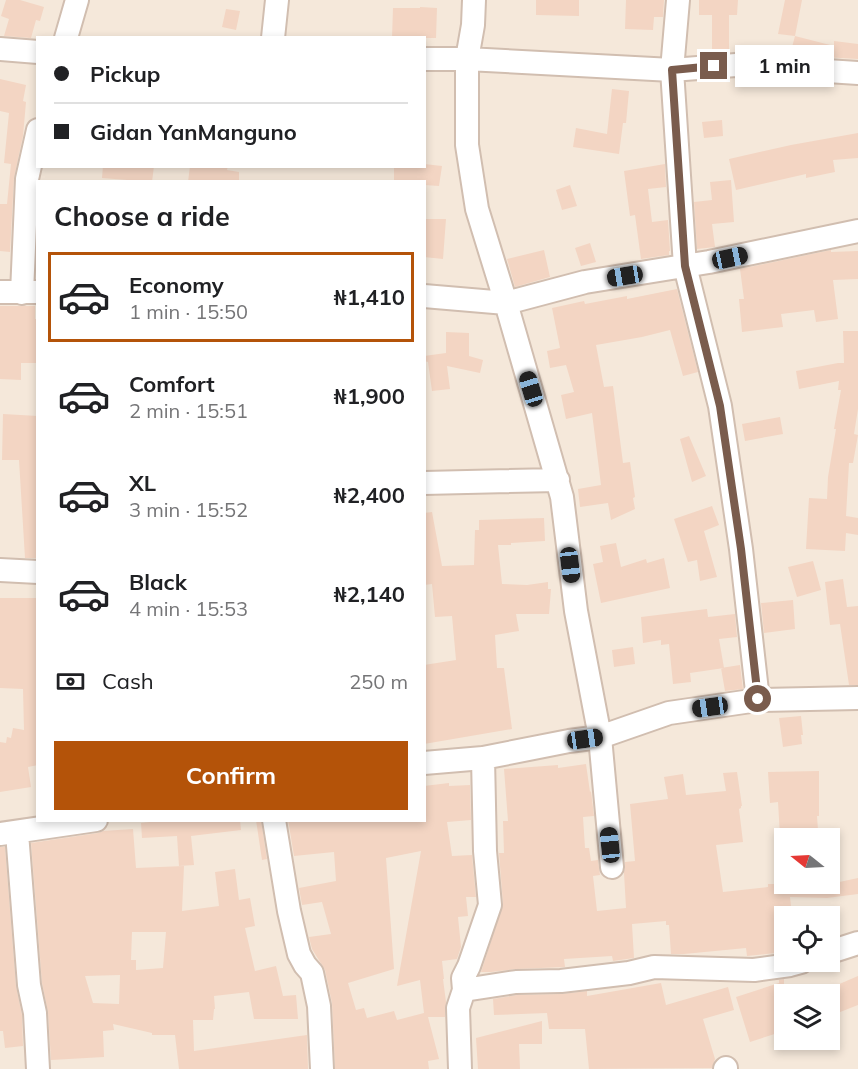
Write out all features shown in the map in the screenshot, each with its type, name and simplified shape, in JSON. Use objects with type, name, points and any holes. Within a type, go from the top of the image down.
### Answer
[{"type":"street","points":[[67,36],[77,0]]},
{"type":"street","points":[[273,36],[277,0]]},
{"type":"street","points":[[474,0],[473,25],[467,60],[467,145],[477,209],[562,497],[576,611],[600,737],[612,867]]},
{"type":"street","points":[[678,0],[672,70],[685,266],[720,406],[741,549],[758,699]]},
{"type":"street","points":[[0,49],[36,52]]},
{"type":"street","points":[[426,59],[672,70],[736,65],[858,73]]},
{"type":"street","points":[[20,292],[27,179],[36,139]]},
{"type":"street","points":[[426,296],[506,303],[585,282],[685,266],[858,231]]},
{"type":"street","points":[[426,483],[558,480]]},
{"type":"street","points":[[0,570],[36,572]]},
{"type":"street","points":[[426,763],[483,758],[600,737],[669,713],[758,699],[858,698]]},
{"type":"street","points":[[460,1069],[458,1008],[464,990],[463,978],[490,905],[484,852],[483,758]]},
{"type":"street","points":[[38,1069],[35,1013],[8,834],[81,822]]},
{"type":"street","points":[[274,822],[299,954],[312,973],[319,1006],[322,1069]]},
{"type":"street","points":[[840,949],[858,943]]},
{"type":"street","points":[[464,990],[516,982],[561,981],[629,973],[654,967],[754,969],[774,966]]},
{"type":"shaded area","points":[[0,0],[858,0],[858,1069],[0,1069]]},
{"type":"building","points":[[6,0],[20,0],[44,7],[40,21],[36,20],[31,38],[4,36],[9,19],[1,16]]},
{"type":"building","points":[[536,0],[579,0],[579,16],[536,15]]},
{"type":"building","points":[[626,0],[664,0],[663,17],[654,17],[653,30],[625,29]]},
{"type":"building","points":[[699,0],[738,0],[737,15],[729,15],[729,52],[712,53],[712,15],[699,15]]},
{"type":"building","points":[[785,0],[802,0],[795,36],[778,34]]},
{"type":"building","points":[[393,8],[437,8],[436,38],[392,36]]},
{"type":"building","points":[[226,9],[240,11],[236,30],[222,27]]},
{"type":"building","points":[[795,36],[834,46],[834,41],[858,44],[858,59],[790,55]]},
{"type":"building","points":[[0,79],[26,85],[23,101],[26,102],[23,136],[14,178],[10,252],[0,251],[0,204],[7,204],[11,164],[4,163],[9,113],[0,111]]},
{"type":"building","points":[[612,89],[629,91],[626,123],[623,123],[619,154],[573,147],[576,128],[607,134]]},
{"type":"building","points":[[722,120],[723,136],[704,138],[702,122]]},
{"type":"building","points":[[858,133],[858,158],[833,160],[835,172],[806,178],[806,174],[736,190],[729,159]]},
{"type":"building","points":[[426,164],[442,166],[439,186],[426,185],[426,180],[394,180],[394,168],[426,168]]},
{"type":"building","points":[[665,164],[666,187],[648,189],[652,222],[668,220],[669,255],[641,259],[635,215],[630,216],[624,171]]},
{"type":"building","points":[[103,168],[154,168],[152,180],[102,178]]},
{"type":"building","points":[[190,168],[228,168],[227,170],[239,172],[239,180],[188,180]]},
{"type":"building","points":[[731,180],[734,222],[712,224],[715,247],[697,249],[694,202],[712,200],[710,182]]},
{"type":"building","points":[[570,185],[577,206],[562,210],[556,190]]},
{"type":"building","points":[[426,219],[446,219],[443,259],[426,257]]},
{"type":"building","points":[[590,243],[596,262],[581,266],[575,248]]},
{"type":"building","points":[[544,250],[550,277],[515,287],[507,259]]},
{"type":"building","points":[[831,250],[831,252],[858,251],[858,279],[833,280],[838,319],[816,322],[814,310],[781,314],[783,327],[742,332],[739,299],[744,299],[740,269]]},
{"type":"building","points":[[677,289],[698,372],[683,376],[670,330],[596,345],[604,387],[613,386],[623,463],[630,462],[635,497],[633,498],[635,509],[611,520],[608,503],[580,507],[578,489],[601,485],[592,413],[566,419],[561,395],[574,392],[566,365],[550,368],[547,351],[560,348],[552,308],[584,301],[585,304],[627,296],[627,299]]},
{"type":"building","points":[[0,306],[35,306],[36,363],[21,363],[21,380],[0,379]]},
{"type":"building","points":[[843,331],[858,331],[858,409],[854,434],[858,435],[853,463],[849,463],[846,516],[858,518],[858,535],[846,533],[845,551],[806,549],[809,498],[827,499],[828,477],[836,429],[834,429],[841,390],[838,390],[839,381],[799,389],[796,371],[844,363]]},
{"type":"building","points":[[446,332],[469,333],[469,356],[483,360],[480,373],[447,366],[450,389],[432,391],[426,356],[446,353]]},
{"type":"building","points":[[3,414],[36,416],[36,558],[25,558],[19,460],[2,460]]},
{"type":"building","points":[[780,417],[783,434],[745,441],[742,424]]},
{"type":"building","points":[[689,436],[706,476],[692,482],[680,439]]},
{"type":"building","points":[[712,506],[719,525],[704,531],[717,577],[700,581],[697,560],[688,562],[674,519]]},
{"type":"building","points":[[432,512],[442,566],[474,565],[475,530],[479,530],[479,520],[544,518],[545,541],[498,545],[502,584],[527,585],[548,582],[548,589],[551,589],[549,614],[516,614],[519,631],[495,635],[497,668],[504,668],[512,729],[426,744],[426,665],[456,660],[452,616],[435,617],[432,584],[426,585],[426,513]]},
{"type":"building","points":[[616,543],[621,567],[646,559],[647,563],[664,558],[670,588],[601,603],[593,564],[603,562],[600,546]]},
{"type":"building","points":[[813,561],[821,590],[797,597],[788,567]]},
{"type":"building","points":[[843,579],[847,607],[858,606],[858,685],[849,685],[840,624],[830,625],[825,582]]},
{"type":"building","points":[[0,598],[36,598],[36,765],[28,767],[31,787],[0,792],[0,742],[6,743],[7,737],[11,738],[13,728],[24,730],[23,689],[0,688]]},
{"type":"building","points":[[793,600],[795,629],[764,633],[761,603]]},
{"type":"building","points":[[707,609],[708,617],[735,614],[737,637],[719,639],[724,668],[690,673],[691,682],[673,684],[669,644],[661,645],[661,640],[643,643],[641,617]]},
{"type":"building","points":[[633,647],[635,664],[614,667],[612,650]]},
{"type":"building","points":[[740,665],[743,689],[725,691],[721,668]]},
{"type":"building","points":[[801,716],[802,744],[783,747],[779,718]]},
{"type":"building","points":[[586,764],[594,816],[583,817],[585,848],[589,848],[591,861],[598,860],[600,875],[593,876],[597,911],[626,908],[625,862],[635,861],[630,804],[668,799],[664,777],[683,774],[686,795],[726,791],[723,773],[737,772],[742,806],[739,809],[743,842],[716,845],[723,892],[768,887],[768,884],[774,884],[774,894],[840,894],[840,882],[858,878],[858,894],[827,898],[790,897],[791,906],[774,906],[774,953],[747,956],[746,948],[671,954],[669,925],[666,925],[666,921],[632,924],[634,958],[613,961],[612,956],[564,959],[565,967],[481,972],[503,904],[499,853],[504,853],[503,821],[508,821],[504,769],[558,765],[558,768]]},
{"type":"building","points":[[819,771],[818,828],[780,828],[778,802],[770,803],[768,772]]},
{"type":"building","points":[[449,783],[449,786],[470,785],[471,820],[447,822],[452,856],[472,855],[476,897],[466,897],[468,916],[458,917],[461,947],[457,959],[442,961],[446,1002],[445,1017],[428,1017],[439,1059],[428,1061],[429,1069],[335,1069],[332,1003],[325,970],[312,949],[309,937],[331,934],[322,902],[302,905],[299,888],[336,881],[334,852],[294,856],[288,822],[426,822],[426,786]],"holes":[[[421,851],[397,986],[420,980],[424,1013],[397,1020],[394,1011],[367,1018],[364,1008],[356,1010],[348,983],[394,969],[386,858]]]},
{"type":"building","points":[[240,822],[241,830],[191,836],[194,865],[179,866],[177,836],[142,838],[141,823]]},
{"type":"building","points":[[256,822],[261,822],[267,859],[262,860]]},
{"type":"building","points":[[133,829],[136,868],[184,866],[182,911],[219,906],[215,872],[235,869],[239,900],[250,898],[255,926],[245,928],[255,971],[276,966],[283,996],[296,995],[298,1019],[254,1019],[249,992],[214,996],[213,1020],[193,1020],[194,1051],[307,1035],[308,1069],[179,1069],[175,1035],[152,1035],[152,1033],[113,1024],[114,1030],[103,1031],[104,1057],[51,1060],[48,1012],[42,983],[31,843],[103,831]],"holes":[[[132,932],[166,932],[163,968],[136,970],[136,960],[131,960]],[[120,975],[119,1004],[93,1003],[85,976]]]},
{"type":"building","points":[[0,847],[5,847],[23,1046],[5,1048],[3,1031],[0,1031]]},
{"type":"building","points":[[858,976],[858,1005],[840,1012],[839,984]]},
{"type":"building","points":[[784,979],[784,984],[776,984],[779,983],[779,980]]},
{"type":"building","points":[[661,983],[666,1005],[728,987],[734,1010],[703,1019],[715,1059],[712,1068],[589,1069],[585,1029],[549,1029],[547,1013],[494,1015],[493,999],[517,995],[587,991],[587,996]]},
{"type":"building","points":[[774,985],[774,1034],[750,1042],[736,997]]},
{"type":"building","points":[[542,1021],[542,1044],[519,1044],[520,1069],[478,1069],[476,1038]]},
{"type":"route","points":[[714,66],[672,70],[680,195],[685,266],[720,406],[741,549],[758,699]]}]
